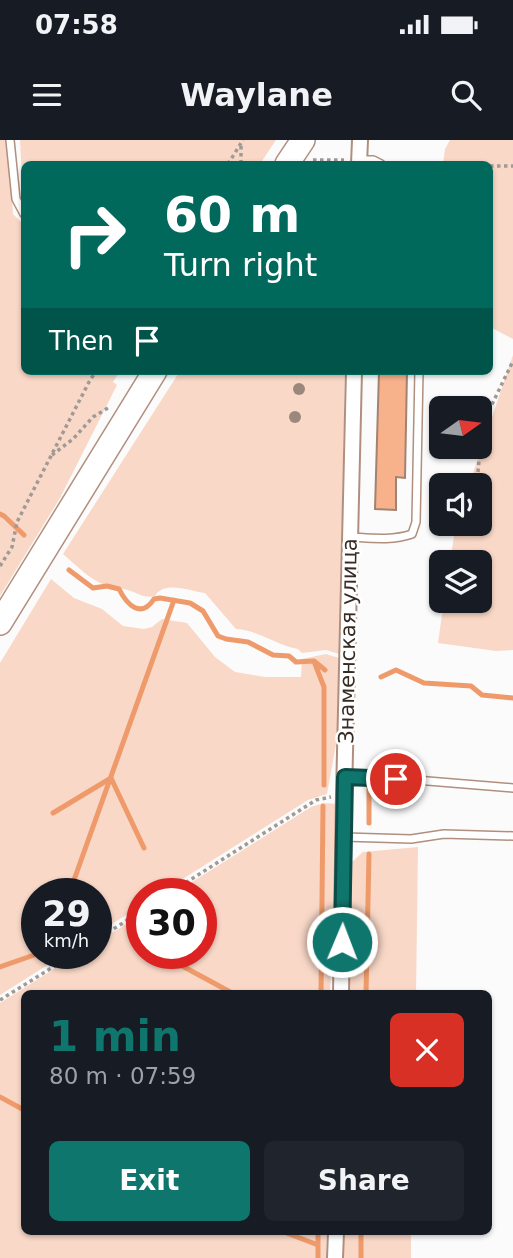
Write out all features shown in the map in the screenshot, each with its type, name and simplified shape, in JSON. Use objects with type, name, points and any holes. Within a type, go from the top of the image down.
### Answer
[{"type":"main road","points":[[289,161],[303,140]]},
{"type":"main road","points":[[0,623],[153,375]]},
{"type":"street","points":[[359,161],[360,140]]},
{"type":"street","name":"Знаменская улица","points":[[341,990],[354,375]]},
{"type":"street","points":[[335,1258],[336,1235]]},
{"type":"lane","points":[[10,140],[16,199],[21,208]]},
{"type":"lane","points":[[350,537],[384,539],[402,538],[411,534],[416,522],[419,375]]},
{"type":"lane","points":[[345,777],[379,777],[513,788]]},
{"type":"lane","points":[[344,837],[411,839],[444,834],[513,836]]},
{"type":"path","points":[[230,161],[242,141]]},
{"type":"path","points":[[241,161],[242,141]]},
{"type":"path","points":[[312,161],[336,161]]},
{"type":"path","points":[[493,166],[513,166]]},
{"type":"path","points":[[478,472],[482,425],[513,361]]},
{"type":"path","points":[[0,566],[12,547],[17,522],[93,375]]},
{"type":"path","points":[[51,456],[73,439],[93,417],[112,405]]},
{"type":"path","points":[[193,878],[316,800],[344,795]]},
{"type":"path","points":[[0,1000],[50,969]]},
{"type":"shaded area","points":[[0,140],[8,140],[13,214],[21,222],[21,375],[117,375],[113,382],[117,385],[60,498],[0,596]]},
{"type":"shaded area","points":[[20,140],[276,140],[262,161],[21,161]]},
{"type":"shaded area","points":[[450,140],[513,140],[513,339],[493,329],[493,161],[443,161]]},
{"type":"shaded area","points":[[513,355],[513,650],[496,651],[438,643],[442,613],[492,613],[492,550],[452,550],[454,536],[492,536],[492,473],[473,473],[478,459],[492,459],[492,417]]},
{"type":"shaded area","points":[[177,375],[345,375],[339,654],[326,650],[302,653],[298,649],[236,629],[205,593],[171,587],[148,597],[108,586],[88,575],[63,554]]},
{"type":"shaded area","points":[[51,579],[74,598],[102,609],[123,626],[144,629],[152,627],[162,619],[187,623],[215,657],[235,672],[265,677],[301,677],[302,659],[326,654],[339,658],[339,728],[327,794],[308,800],[184,878],[126,878],[126,915],[112,924],[112,878],[21,878],[21,969],[41,969],[0,995],[0,663]]},
{"type":"shaded area","points":[[324,803],[341,804],[337,815],[330,990],[21,990],[21,1235],[327,1235],[326,1258],[0,1258],[0,1003],[54,969],[112,969],[112,933],[126,924],[126,969],[217,969],[217,878],[198,878],[311,807]]},
{"type":"shaded area","points":[[418,847],[416,990],[349,990],[352,862],[363,852]]},
{"type":"shaded area","points":[[344,1235],[411,1235],[411,1258],[343,1258]]},
{"type":"building","points":[[379,375],[407,375],[405,478],[396,477],[396,510],[375,509]]},
{"type":"waterway","points":[[0,514],[24,535]]},
{"type":"waterway","points":[[69,570],[93,588],[107,586],[119,589],[135,608],[144,608],[154,599],[160,598],[190,603],[203,611],[218,636],[248,642],[273,655],[289,656],[296,662],[314,661],[325,670]]},
{"type":"waterway","points":[[75,878],[174,600]]},
{"type":"waterway","points":[[315,664],[324,687],[324,785]]},
{"type":"waterway","points":[[381,677],[396,670],[424,683],[471,686],[482,695],[513,698]]},
{"type":"waterway","points":[[53,813],[111,778],[144,848]]},
{"type":"waterway","points":[[369,787],[369,823]]},
{"type":"waterway","points":[[321,990],[323,806]]},
{"type":"waterway","points":[[366,990],[369,854]]},
{"type":"waterway","points":[[0,967],[21,960]]},
{"type":"waterway","points":[[188,969],[227,990]]},
{"type":"waterway","points":[[0,1097],[21,1108]]},
{"type":"waterway","points":[[292,1235],[318,1245]]},
{"type":"waterway","points":[[318,1235],[318,1258]]},
{"type":"waterway","points":[[361,1235],[361,1258]]},
{"type":"route","points":[[342,942],[345,777],[396,779]]}]
